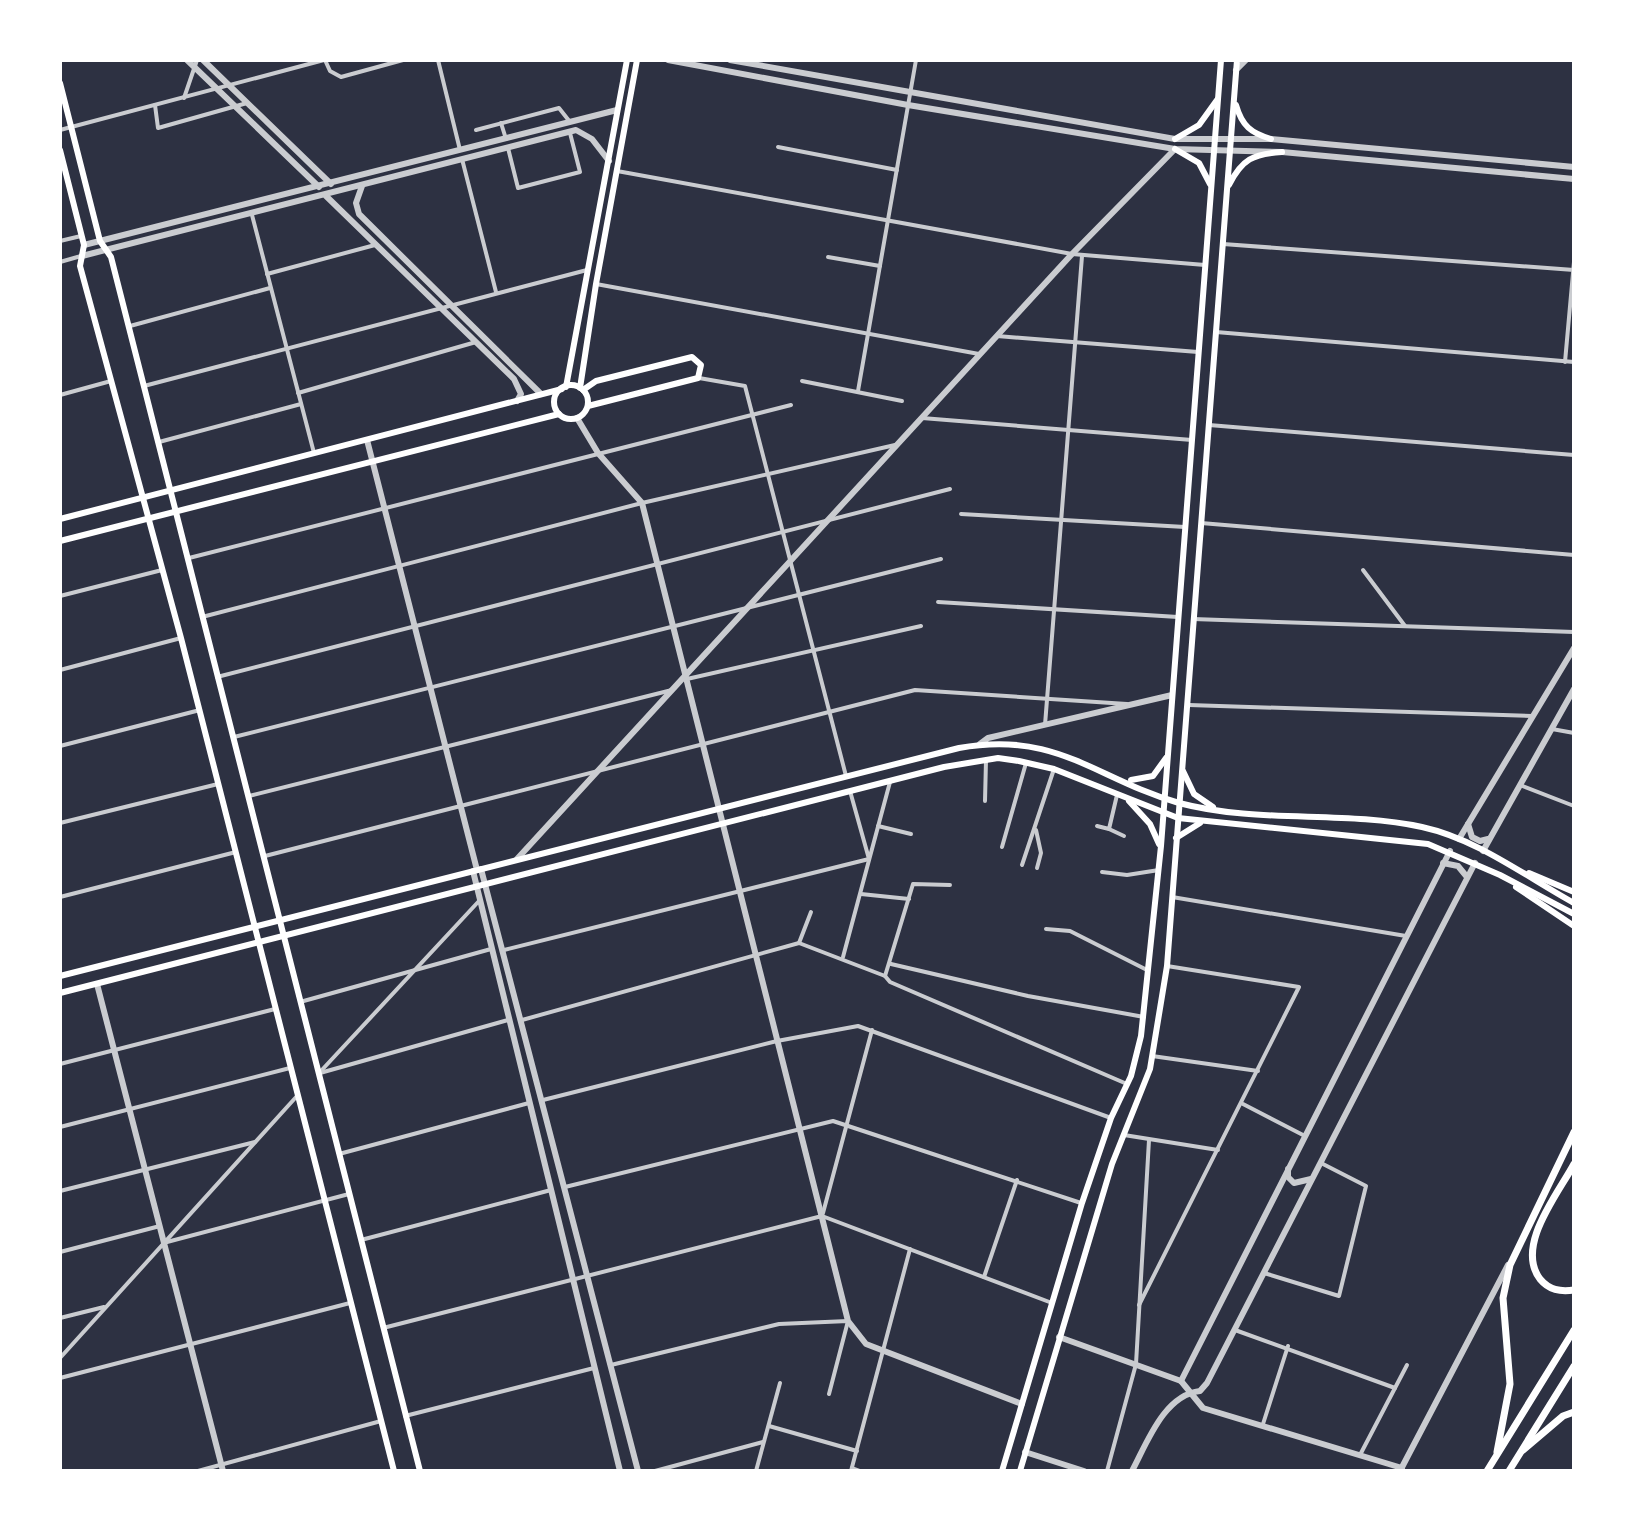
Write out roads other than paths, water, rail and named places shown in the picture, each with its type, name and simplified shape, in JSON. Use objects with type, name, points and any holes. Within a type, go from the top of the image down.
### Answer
[{"type":"main road","points":[[60,519],[564,388],[582,389],[596,381],[692,357],[701,365],[698,378],[588,406],[577,418],[568,419],[559,414],[555,404],[564,388],[590,269],[627,60]]},
{"type":"main road","points":[[588,406],[582,389],[596,284],[637,60]]},
{"type":"main road","points":[[1002,1471],[1082,1203],[1111,1118],[1127,1084],[1144,1017],[1161,846],[1221,60]]},
{"type":"main road","points":[[1020,1471],[1108,1174],[1152,1056],[1167,966],[1237,60]]},
{"type":"main road","points":[[60,83],[100,241],[111,257],[129,326],[420,1471]]},
{"type":"main road","points":[[1175,139],[1199,125],[1218,96]]},
{"type":"main road","points":[[1235,97],[1247,128],[1271,139]]},
{"type":"main road","points":[[1175,149],[1199,163],[1212,189]]},
{"type":"main road","points":[[60,150],[84,245],[80,266],[200,710],[394,1471]]},
{"type":"main road","points":[[1227,189],[1245,160],[1260,153],[1282,152]]},
{"type":"main road","points":[[60,541],[559,414]]},
{"type":"main road","points":[[60,976],[846,776],[1004,741],[1035,746],[1179,802],[1216,809],[1408,824],[1459,839],[1574,903]]},
{"type":"main road","points":[[1124,779],[1153,776],[1168,755]]},
{"type":"main road","points":[[60,993],[850,791],[986,760],[1054,769],[1178,818],[1406,840],[1450,851],[1574,914]]},
{"type":"main road","points":[[1181,767],[1194,794],[1216,809]]},
{"type":"main road","points":[[1127,799],[1150,824],[1161,846]]},
{"type":"main road","points":[[1176,838],[1201,822]]},
{"type":"main road","points":[[1505,863],[1574,892]]},
{"type":"main road","points":[[1500,875],[1574,926]]},
{"type":"main road","points":[[1497,1456],[1510,1393],[1503,1298],[1512,1259],[1574,1132]]},
{"type":"main road","points":[[1574,1164],[1537,1235],[1532,1254],[1534,1269],[1544,1283],[1561,1291],[1574,1290]]},
{"type":"main road","points":[[1487,1471],[1574,1330]]},
{"type":"main road","points":[[1509,1471],[1574,1366]]},
{"type":"main road","points":[[1522,1451],[1563,1416],[1574,1412]]},
{"type":"street","points":[[187,60],[198,62],[230,86],[331,184]]},
{"type":"street","points":[[60,130],[324,60],[330,71],[341,77],[403,60]]},
{"type":"street","points":[[438,60],[496,292]]},
{"type":"street","points":[[668,60],[1061,132],[1175,149],[1282,152],[1574,179]]},
{"type":"street","points":[[730,60],[1175,139],[1271,139],[1574,167]]},
{"type":"street","points":[[858,391],[916,60]]},
{"type":"street","points":[[1236,70],[1246,60]]},
{"type":"street","points":[[198,62],[217,89],[319,187]]},
{"type":"street","points":[[184,98],[198,62]]},
{"type":"street","points":[[774,80],[777,69]]},
{"type":"street","points":[[155,105],[158,128],[247,103]]},
{"type":"street","points":[[476,130],[559,108],[570,122]]},
{"type":"street","points":[[84,245],[617,110]]},
{"type":"street","points":[[1061,132],[1063,120]]},
{"type":"street","points":[[501,123],[518,188],[580,172],[573,131]]},
{"type":"street","points":[[60,262],[573,131],[592,139],[609,161]]},
{"type":"street","points":[[778,147],[897,170]]},
{"type":"street","points":[[517,859],[1072,254],[1175,149]]},
{"type":"street","points":[[617,171],[1082,256],[1205,265]]},
{"type":"street","points":[[362,186],[356,203],[359,214],[503,362],[519,386],[521,394],[517,401]]},
{"type":"street","points":[[326,196],[476,342],[541,394]]},
{"type":"street","points":[[252,215],[314,453]]},
{"type":"street","points":[[60,241],[81,236]]},
{"type":"street","points":[[1223,244],[1574,270]]},
{"type":"street","points":[[267,274],[375,245]]},
{"type":"street","points":[[1045,725],[1082,256]]},
{"type":"street","points":[[828,257],[880,266]]},
{"type":"street","points":[[1565,362],[1574,262]]},
{"type":"street","points":[[144,386],[590,269]]},
{"type":"street","points":[[596,284],[980,355]]},
{"type":"street","points":[[129,326],[270,288]]},
{"type":"street","points":[[1216,332],[1574,362]]},
{"type":"street","points":[[997,336],[1198,352]]},
{"type":"street","points":[[298,393],[476,342]]},
{"type":"street","points":[[698,378],[745,386],[846,776]]},
{"type":"street","points":[[60,395],[111,381]]},
{"type":"street","points":[[802,381],[902,401]]},
{"type":"street","points":[[159,442],[301,404]]},
{"type":"street","points":[[186,558],[791,405]]},
{"type":"street","points":[[577,418],[598,453],[642,503],[684,680],[848,1321],[866,1344],[1022,1404]]},
{"type":"street","points":[[922,418],[1192,440]]},
{"type":"street","points":[[1209,425],[1574,455]]},
{"type":"street","points":[[367,440],[477,870],[479,901],[620,1471]]},
{"type":"street","points":[[202,617],[642,503],[897,445]]},
{"type":"street","points":[[217,677],[950,489]]},
{"type":"street","points":[[961,514],[1185,527]]},
{"type":"street","points":[[1201,523],[1574,555]]},
{"type":"street","points":[[232,738],[672,624],[941,559]]},
{"type":"street","points":[[60,596],[163,570]]},
{"type":"street","points":[[1363,570],[1405,626]]},
{"type":"street","points":[[938,602],[1178,617]]},
{"type":"street","points":[[1193,619],[1574,632]]},
{"type":"street","points":[[684,680],[921,626]]},
{"type":"street","points":[[60,670],[181,638]]},
{"type":"street","points":[[1459,839],[1574,648]]},
{"type":"street","points":[[1483,851],[1574,689]]},
{"type":"street","points":[[247,797],[674,690]]},
{"type":"street","points":[[262,856],[915,690],[1135,704]]},
{"type":"street","points":[[980,744],[988,738],[1172,695]]},
{"type":"street","points":[[1186,705],[1533,716]]},
{"type":"street","points":[[60,746],[200,710]]},
{"type":"street","points":[[1550,729],[1574,733]]},
{"type":"street","points":[[985,801],[986,760]]},
{"type":"street","points":[[1002,847],[1026,763]]},
{"type":"street","points":[[1022,865],[1054,769]]},
{"type":"street","points":[[843,957],[890,781]]},
{"type":"street","points":[[60,823],[218,784]]},
{"type":"street","points":[[1520,785],[1574,806]]},
{"type":"street","points":[[850,791],[869,859]]},
{"type":"street","points":[[1109,829],[1117,795]]},
{"type":"street","points":[[1468,824],[1472,837],[1480,841],[1490,838]]},
{"type":"street","points":[[878,826],[911,834]]},
{"type":"street","points":[[1097,826],[1124,836]]},
{"type":"street","points":[[1036,830],[1041,853],[1037,868]]},
{"type":"street","points":[[1181,1381],[1303,1135],[1450,851]]},
{"type":"street","points":[[60,897],[236,852]]},
{"type":"street","points":[[504,950],[869,859]]},
{"type":"street","points":[[1443,863],[1458,866],[1467,877]]},
{"type":"street","points":[[1132,1471],[1163,1414],[1188,1393],[1200,1391],[1207,1383],[1475,863]]},
{"type":"street","points":[[477,870],[487,885],[638,1471]]},
{"type":"street","points":[[1102,872],[1127,875],[1159,870]]},
{"type":"street","points":[[885,976],[913,884],[950,885]]},
{"type":"street","points":[[861,894],[909,899]]},
{"type":"street","points":[[1172,897],[1406,936]]},
{"type":"street","points":[[318,1073],[479,901]]},
{"type":"street","points":[[799,943],[811,912]]},
{"type":"street","points":[[1046,929],[1070,931],[1150,972]]},
{"type":"street","points":[[522,1020],[799,943],[843,957],[885,976],[890,982],[1127,1084]]},
{"type":"street","points":[[300,1002],[491,949]]},
{"type":"street","points":[[891,964],[1028,996],[1144,1017]]},
{"type":"street","points":[[1139,1305],[1243,1104],[1299,987],[1167,966]]},
{"type":"street","points":[[97,984],[222,1468]]},
{"type":"street","points":[[60,1064],[277,1008]]},
{"type":"street","points":[[318,1073],[509,1020]]},
{"type":"street","points":[[543,1100],[777,1041],[858,1026],[1111,1118]]},
{"type":"street","points":[[822,1216],[872,1030]]},
{"type":"street","points":[[1152,1056],[1258,1071]]},
{"type":"street","points":[[60,1127],[292,1067]]},
{"type":"street","points":[[60,1358],[299,1094]]},
{"type":"street","points":[[339,1154],[529,1103]]},
{"type":"street","points":[[1243,1104],[1303,1135]]},
{"type":"street","points":[[565,1187],[833,1121],[847,1123],[1082,1203]]},
{"type":"street","points":[[1124,1135],[1218,1150]]},
{"type":"street","points":[[1107,1471],[1136,1364],[1149,1140]]},
{"type":"street","points":[[60,1191],[256,1141]]},
{"type":"street","points":[[1264,1273],[1339,1296],[1366,1186],[1321,1163]]},
{"type":"street","points":[[1288,1165],[1288,1177],[1294,1183],[1302,1184],[1312,1178]]},
{"type":"street","points":[[984,1277],[1017,1180]]},
{"type":"street","points":[[361,1240],[551,1190]]},
{"type":"street","points":[[165,1243],[349,1194]]},
{"type":"street","points":[[383,1328],[822,1216],[1053,1303]]},
{"type":"street","points":[[60,1252],[160,1226]]},
{"type":"street","points":[[860,1471],[851,1470],[910,1249]]},
{"type":"street","points":[[1059,1337],[1181,1381],[1203,1408],[1401,1469],[1512,1259]]},
{"type":"street","points":[[60,1378],[350,1303]]},
{"type":"street","points":[[60,1318],[107,1306]]},
{"type":"street","points":[[611,1365],[779,1324],[848,1321]]},
{"type":"street","points":[[829,1394],[848,1321]]},
{"type":"street","points":[[1235,1330],[1288,1346],[1395,1388]]},
{"type":"street","points":[[1263,1424],[1288,1346]]},
{"type":"street","points":[[1360,1455],[1407,1365]]},
{"type":"street","points":[[405,1416],[594,1368]]},
{"type":"street","points":[[756,1471],[780,1383]]},
{"type":"street","points":[[198,1471],[222,1468],[381,1421]]},
{"type":"street","points":[[769,1426],[857,1451]]},
{"type":"street","points":[[655,1471],[763,1442]]},
{"type":"street","points":[[1025,1452],[1084,1471]]}]
